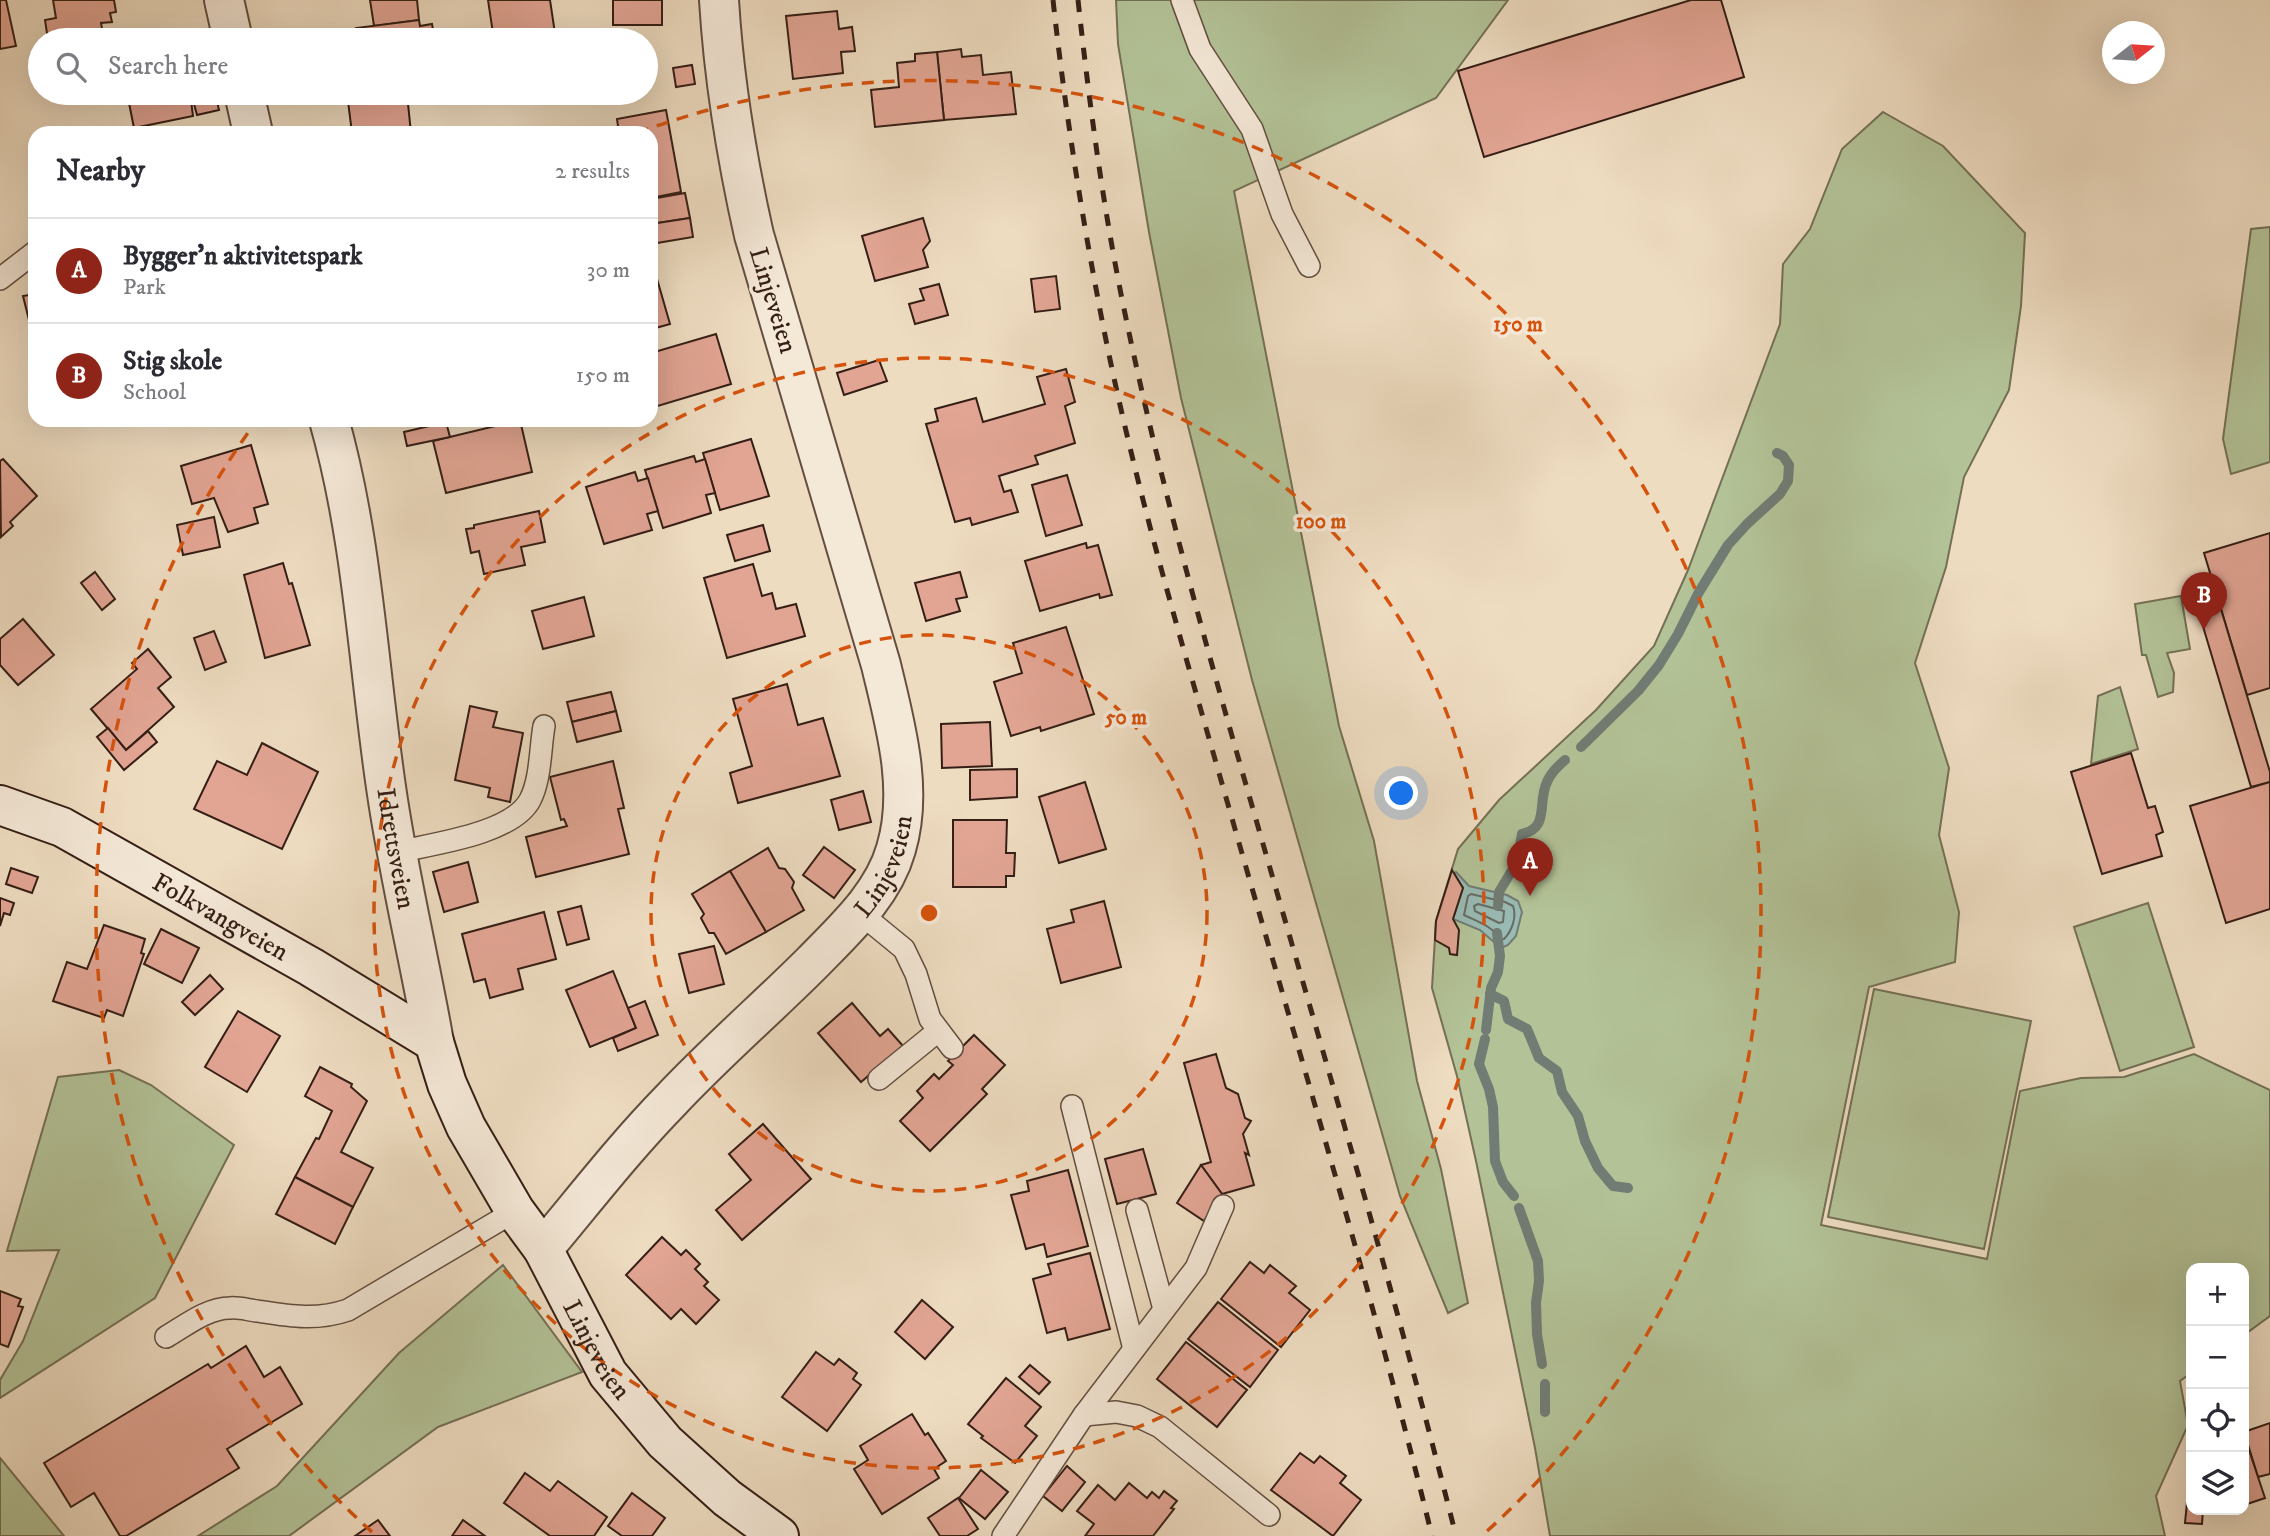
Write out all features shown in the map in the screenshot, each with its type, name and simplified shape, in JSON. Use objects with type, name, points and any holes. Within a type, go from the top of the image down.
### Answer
[{"type":"street","points":[[224,0],[230,28]]},
{"type":"street","name":"Linjeveien","points":[[719,0],[729,110],[754,235],[857,582],[897,731],[903,813],[896,849],[881,885],[860,912],[669,1101],[543,1249],[608,1374],[665,1442],[727,1498],[779,1536]]},
{"type":"street","points":[[247,105],[251,126]]},
{"type":"street","name":"Idrettsveien","points":[[330,427],[360,566],[372,682],[397,852],[434,1042],[447,1084],[466,1127],[515,1211],[543,1249]]},
{"type":"street","name":"Folkvangveien","points":[[0,805],[62,827],[311,967],[434,1042]]},
{"type":"lane","points":[[1182,0],[1200,49],[1252,130],[1282,214],[1309,266]]},
{"type":"lane","points":[[0,279],[28,257]]},
{"type":"lane","points":[[397,852],[475,833],[499,825],[518,814],[529,802],[534,789],[544,726]]},
{"type":"lane","points":[[860,912],[904,949],[916,974],[930,1019],[953,1048]]},
{"type":"lane","points":[[878,1079],[938,1031]]},
{"type":"lane","points":[[1072,1106],[1134,1349]]},
{"type":"lane","points":[[1003,1536],[1084,1415],[1196,1268],[1223,1206]]},
{"type":"lane","points":[[1137,1210],[1164,1309]]},
{"type":"lane","points":[[166,1337],[216,1310],[230,1308],[306,1318],[329,1316],[348,1310],[515,1211]]},
{"type":"lane","points":[[1084,1415],[1116,1412],[1137,1416],[1160,1427],[1269,1515]]},
{"type":"green space","points":[[1116,0],[1508,0],[1436,98],[1234,191],[1339,726],[1374,841],[1417,1081],[1441,1169],[1468,1303],[1448,1313],[1400,1196],[1252,680],[1181,398],[1149,232],[1118,44]]},
{"type":"green space","points":[[1883,112],[1943,146],[2025,233],[2021,306],[2009,390],[1964,477],[1946,567],[1915,663],[1949,768],[1939,835],[1959,912],[1955,962],[1869,987],[1821,1225],[1987,1259],[2020,1091],[2081,1078],[2124,1077],[2194,1054],[2270,1090],[2270,1316],[2249,1331],[2249,1263],[2186,1263],[2186,1377],[2180,1381],[2186,1429],[2156,1496],[2165,1536],[1550,1536],[1535,1448],[1476,1161],[1457,1076],[1432,988],[1436,921],[1458,849],[1499,800],[1596,710],[1654,646],[1688,570],[1780,324],[1783,264],[1810,229],[1842,149]]},
{"type":"green space","points":[[2270,227],[2270,462],[2231,474],[2223,439],[2251,229]]},
{"type":"green space","points":[[2181,596],[2190,649],[2167,653],[2174,673],[2173,692],[2158,697],[2146,655],[2142,655],[2135,604]]},
{"type":"green space","points":[[2120,687],[2138,749],[2091,764],[2098,696]]},
{"type":"green space","points":[[2148,903],[2194,1047],[2120,1071],[2074,927]]},
{"type":"green space","points":[[1874,989],[2031,1021],[1984,1249],[1828,1217]]},
{"type":"green space","points":[[119,1070],[151,1085],[234,1145],[155,1298],[0,1398],[0,1380],[23,1341],[59,1250],[7,1251],[58,1077]]},
{"type":"green space","points":[[503,1265],[582,1372],[438,1427],[289,1536],[198,1536],[277,1486],[399,1353]]},
{"type":"green space","points":[[0,1458],[64,1536],[0,1536]]},
{"type":"water","points":[[1456,872],[1469,886],[1507,895],[1518,901],[1522,912],[1516,936],[1508,945],[1501,948],[1480,930],[1453,919],[1463,888],[1454,874]]},
{"type":"building","points":[[0,0],[6,0],[16,46],[0,49]]},
{"type":"building","points":[[53,0],[114,0],[116,12],[110,13],[112,22],[101,23],[102,28],[46,28],[45,20],[56,18]]},
{"type":"building","points":[[370,0],[417,0],[419,20],[374,26]]},
{"type":"building","points":[[488,0],[550,0],[554,28],[492,28]]},
{"type":"building","points":[[613,0],[662,0],[662,25],[613,25]]},
{"type":"building","points":[[1691,0],[1721,0],[1744,77],[1484,157],[1458,71]]},
{"type":"building","points":[[837,11],[839,29],[852,27],[855,51],[841,52],[843,73],[793,79],[786,16]]},
{"type":"building","points":[[419,20],[420,26],[432,24],[433,28],[356,28]]},
{"type":"building","points":[[961,49],[962,57],[981,55],[983,75],[1011,72],[1016,114],[944,120],[937,52]]},
{"type":"building","points":[[937,52],[944,120],[875,127],[871,90],[899,87],[897,63],[915,61],[915,54]]},
{"type":"building","points":[[692,65],[695,84],[676,87],[673,68]]},
{"type":"building","points":[[129,105],[192,105],[193,116],[134,126]]},
{"type":"building","points":[[194,105],[218,105],[219,110],[197,115]]},
{"type":"building","points":[[348,105],[408,105],[410,126],[351,126]]},
{"type":"building","points":[[666,110],[681,192],[658,197],[658,126],[618,126],[617,119]]},
{"type":"building","points":[[685,193],[690,218],[658,223],[658,198]]},
{"type":"building","points":[[690,218],[693,237],[658,243],[658,223]]},
{"type":"building","points":[[923,218],[930,241],[923,250],[928,267],[875,281],[862,236]]},
{"type":"building","points":[[1056,276],[1060,309],[1035,312],[1031,279]]},
{"type":"building","points":[[658,282],[670,324],[658,327]]},
{"type":"building","points":[[939,284],[948,315],[915,324],[909,304],[924,300],[920,289]]},
{"type":"building","points":[[28,295],[28,316],[23,296]]},
{"type":"building","points":[[716,334],[731,384],[658,406],[658,351]]},
{"type":"building","points":[[879,360],[887,381],[844,395],[837,373]]},
{"type":"building","points":[[1066,369],[1075,402],[1065,406],[1075,443],[1035,456],[1038,464],[999,476],[1004,492],[1011,490],[1018,512],[972,525],[970,518],[955,522],[926,424],[938,421],[935,409],[976,398],[983,422],[1045,404],[1037,377]]},
{"type":"building","points":[[425,427],[447,427],[450,437],[407,446],[404,432]]},
{"type":"building","points":[[491,427],[522,427],[532,472],[446,493],[433,441]]},
{"type":"building","points":[[751,439],[769,496],[720,510],[703,453]]},
{"type":"building","points":[[251,445],[268,504],[254,508],[258,523],[228,532],[214,498],[192,504],[181,466]]},
{"type":"building","points":[[694,456],[696,462],[705,459],[715,493],[706,495],[711,513],[663,528],[645,470]]},
{"type":"building","points":[[3,459],[37,496],[10,522],[13,526],[1,537],[0,461]]},
{"type":"building","points":[[635,472],[638,481],[648,478],[658,511],[647,514],[652,530],[604,544],[586,487]]},
{"type":"building","points":[[1067,475],[1082,525],[1046,536],[1032,485]]},
{"type":"building","points":[[539,511],[545,542],[521,547],[525,565],[484,574],[479,551],[471,553],[466,529]]},
{"type":"building","points":[[214,517],[220,547],[183,555],[177,525]]},
{"type":"building","points":[[763,525],[770,551],[735,561],[727,535]]},
{"type":"building","points":[[2270,533],[2270,688],[2247,695],[2204,553]]},
{"type":"building","points":[[1086,543],[1087,548],[1098,545],[1112,595],[1100,598],[1099,594],[1040,611],[1025,561]]},
{"type":"building","points":[[283,563],[289,584],[292,583],[310,645],[265,658],[244,575]]},
{"type":"building","points":[[753,564],[762,596],[772,593],[776,609],[796,604],[805,636],[727,658],[704,578]]},
{"type":"building","points":[[95,572],[115,599],[102,610],[81,583]]},
{"type":"building","points":[[960,572],[967,597],[956,599],[960,611],[926,621],[915,583]]},
{"type":"building","points":[[2214,586],[2270,772],[2270,782],[2251,787],[2193,593]]},
{"type":"building","points":[[584,597],[594,636],[543,649],[532,611]]},
{"type":"building","points":[[23,619],[54,655],[18,685],[0,665],[0,639]]},
{"type":"building","points":[[1066,627],[1094,714],[1041,731],[1040,727],[1011,736],[994,682],[1022,673],[1013,643]]},
{"type":"building","points":[[214,631],[226,662],[205,670],[194,638]]},
{"type":"building","points":[[148,649],[171,677],[158,688],[174,707],[126,750],[91,709],[137,669],[132,663]]},
{"type":"building","points":[[787,684],[798,725],[823,718],[840,776],[738,803],[730,773],[752,766],[733,699]]},
{"type":"building","points":[[611,692],[616,711],[572,722],[567,702]]},
{"type":"building","points":[[470,706],[497,712],[493,727],[523,733],[510,802],[488,797],[490,788],[455,780]]},
{"type":"building","points":[[616,711],[621,731],[577,742],[572,722]]},
{"type":"building","points":[[990,722],[992,766],[942,768],[941,724]]},
{"type":"building","points":[[108,728],[126,750],[148,731],[157,742],[124,770],[97,737]]},
{"type":"building","points":[[262,743],[318,772],[282,849],[194,809],[217,761],[247,775]]},
{"type":"building","points":[[2131,753],[2148,808],[2155,806],[2163,832],[2156,835],[2162,856],[2102,874],[2071,772]]},
{"type":"building","points":[[613,761],[624,808],[618,809],[629,854],[536,877],[526,837],[567,826],[564,819],[561,820],[550,777]]},
{"type":"building","points":[[1017,769],[1017,797],[970,800],[970,770]]},
{"type":"building","points":[[1085,782],[1106,849],[1059,863],[1039,797]]},
{"type":"building","points":[[2270,782],[2270,909],[2226,923],[2190,806]]},
{"type":"building","points":[[863,791],[871,822],[839,830],[831,800]]},
{"type":"building","points":[[953,820],[1007,820],[1006,853],[1015,853],[1014,876],[1006,876],[1006,887],[953,887]]},
{"type":"building","points":[[824,847],[855,870],[834,898],[803,875]]},
{"type":"building","points":[[768,848],[779,868],[785,869],[794,882],[792,888],[804,910],[766,932],[730,871]]},
{"type":"building","points":[[468,862],[478,902],[444,912],[433,872]]},
{"type":"building","points":[[11,868],[38,877],[32,893],[6,884]]},
{"type":"building","points":[[1452,870],[1463,888],[1453,919],[1459,930],[1457,955],[1450,954],[1449,948],[1435,940],[1436,921]]},
{"type":"building","points":[[730,871],[766,932],[726,954],[714,933],[709,933],[701,918],[704,914],[692,894]]},
{"type":"building","points":[[0,898],[14,903],[10,915],[4,913],[0,926]]},
{"type":"building","points":[[1104,901],[1121,967],[1061,983],[1047,929],[1074,922],[1071,910]]},
{"type":"building","points":[[581,906],[589,939],[567,945],[558,912]]},
{"type":"building","points":[[544,912],[556,959],[518,969],[523,989],[490,998],[485,979],[474,982],[462,934]]},
{"type":"building","points":[[104,925],[145,939],[141,953],[144,954],[123,1016],[107,1010],[104,1018],[53,1001],[67,962],[87,969]]},
{"type":"building","points":[[161,929],[199,948],[182,983],[144,964]]},
{"type":"building","points":[[714,946],[724,984],[689,993],[679,954]]},
{"type":"building","points":[[613,971],[636,1028],[590,1047],[566,990]]},
{"type":"building","points":[[210,975],[223,989],[195,1015],[182,1002]]},
{"type":"building","points":[[645,1001],[658,1035],[618,1051],[613,1038],[636,1028],[628,1008]]},
{"type":"building","points":[[852,1003],[880,1036],[888,1029],[903,1046],[861,1082],[818,1033]]},
{"type":"building","points":[[238,1011],[280,1036],[247,1092],[205,1067]]},
{"type":"building","points":[[974,1035],[1005,1065],[982,1089],[987,1094],[930,1151],[900,1121],[923,1098],[917,1091],[934,1074],[939,1079],[953,1065],[948,1061]]},
{"type":"building","points":[[1216,1054],[1226,1088],[1238,1094],[1245,1118],[1251,1121],[1243,1134],[1254,1185],[1222,1194],[1201,1165],[1211,1162],[1184,1063]]},
{"type":"building","points":[[320,1067],[352,1084],[351,1087],[367,1101],[341,1152],[373,1168],[353,1207],[295,1177],[316,1138],[319,1139],[332,1111],[305,1096]]},
{"type":"building","points":[[763,1124],[811,1179],[742,1240],[716,1210],[751,1180],[729,1154]]},
{"type":"building","points":[[1143,1149],[1156,1194],[1117,1204],[1105,1159]]},
{"type":"building","points":[[1201,1165],[1222,1194],[1204,1221],[1177,1203]]},
{"type":"building","points":[[1068,1170],[1088,1246],[1047,1257],[1044,1244],[1026,1249],[1011,1195],[1029,1191],[1027,1181]]},
{"type":"building","points":[[295,1177],[353,1207],[335,1244],[276,1214]]},
{"type":"building","points":[[662,1237],[681,1255],[686,1250],[700,1264],[695,1269],[708,1282],[704,1286],[719,1300],[696,1324],[681,1309],[671,1319],[626,1275]]},
{"type":"building","points":[[1090,1253],[1110,1329],[1068,1340],[1065,1328],[1047,1333],[1033,1279],[1051,1274],[1048,1264]]},
{"type":"building","points":[[1250,1262],[1264,1273],[1270,1265],[1296,1286],[1289,1293],[1310,1310],[1281,1347],[1221,1299]]},
{"type":"building","points":[[0,1291],[21,1299],[18,1306],[23,1307],[8,1347],[0,1344]]},
{"type":"building","points":[[922,1300],[953,1327],[925,1359],[895,1332]]},
{"type":"building","points":[[1218,1302],[1278,1350],[1250,1387],[1188,1339]]},
{"type":"building","points":[[1186,1342],[1247,1390],[1217,1427],[1157,1379]]},
{"type":"building","points":[[246,1346],[264,1377],[280,1367],[302,1404],[227,1449],[239,1468],[126,1536],[120,1536],[94,1493],[71,1507],[44,1463],[208,1364],[211,1368]]},
{"type":"building","points":[[816,1352],[834,1365],[839,1359],[857,1373],[853,1379],[861,1385],[827,1431],[782,1397]]},
{"type":"building","points":[[1030,1365],[1050,1382],[1039,1394],[1019,1377]]},
{"type":"building","points":[[1006,1378],[1041,1407],[1025,1426],[1037,1436],[1015,1463],[981,1438],[983,1436],[968,1424]]},
{"type":"building","points":[[912,1414],[946,1461],[934,1469],[939,1478],[882,1514],[854,1469],[868,1460],[860,1446]]},
{"type":"building","points":[[2270,1423],[2270,1474],[2258,1477],[2249,1448],[2249,1430]]},
{"type":"building","points":[[2249,1450],[2265,1498],[2249,1503]]},
{"type":"building","points":[[1300,1453],[1314,1463],[1320,1456],[1346,1476],[1340,1483],[1361,1500],[1333,1536],[1271,1490]]},
{"type":"building","points":[[1067,1466],[1085,1482],[1062,1511],[1043,1496]]},
{"type":"building","points":[[981,1470],[1008,1492],[985,1519],[959,1498]]},
{"type":"building","points":[[525,1473],[550,1491],[558,1481],[607,1517],[594,1536],[550,1536],[504,1503]]},
{"type":"building","points":[[1129,1483],[1147,1498],[1152,1492],[1159,1498],[1164,1491],[1177,1501],[1153,1536],[1085,1536],[1094,1524],[1077,1511],[1098,1485],[1115,1500]]},
{"type":"building","points":[[632,1493],[665,1518],[652,1536],[622,1536],[608,1526]]},
{"type":"building","points":[[958,1498],[978,1529],[967,1536],[940,1536],[928,1518]]},
{"type":"building","points":[[2186,1512],[2186,1515],[2203,1515],[2202,1524],[2185,1523]]},
{"type":"building","points":[[378,1520],[390,1536],[355,1536]]},
{"type":"building","points":[[463,1520],[485,1536],[452,1536]]},
{"type":"waterway","points":[[1581,747],[1638,691],[1659,665],[1728,545],[1780,494],[1788,481],[1789,465],[1783,456],[1777,453]]},
{"type":"waterway","points":[[1498,906],[1499,892],[1517,862],[1522,834],[1531,831],[1540,820],[1547,782],[1554,770],[1565,760]]},
{"type":"waterway","points":[[1486,1030],[1491,988],[1498,972],[1500,956],[1497,933]]},
{"type":"waterway","points":[[1490,994],[1504,1001],[1508,1019],[1527,1029],[1539,1058],[1557,1071],[1562,1092],[1578,1116],[1585,1141],[1598,1168],[1613,1186],[1628,1188]]},
{"type":"waterway","points":[[1485,1039],[1479,1064],[1493,1107],[1495,1161],[1503,1182],[1514,1196]]},
{"type":"waterway","points":[[1519,1208],[1538,1261],[1537,1334],[1542,1364]]},
{"type":"waterway","points":[[1545,1384],[1545,1412]]},
{"type":"railway","points":[[1053,0],[1072,150],[1091,262],[1125,427],[1193,682],[1360,1262],[1432,1536]]},
{"type":"railway","points":[[1078,0],[1097,150],[1115,262],[1167,497],[1220,693],[1385,1268],[1456,1536]]},
{"type":"place","name":"Stig skole","points":[[2204,630]]},
{"type":"place","name":"Bygger'n aktivitetspark","points":[[1530,896]]}]
